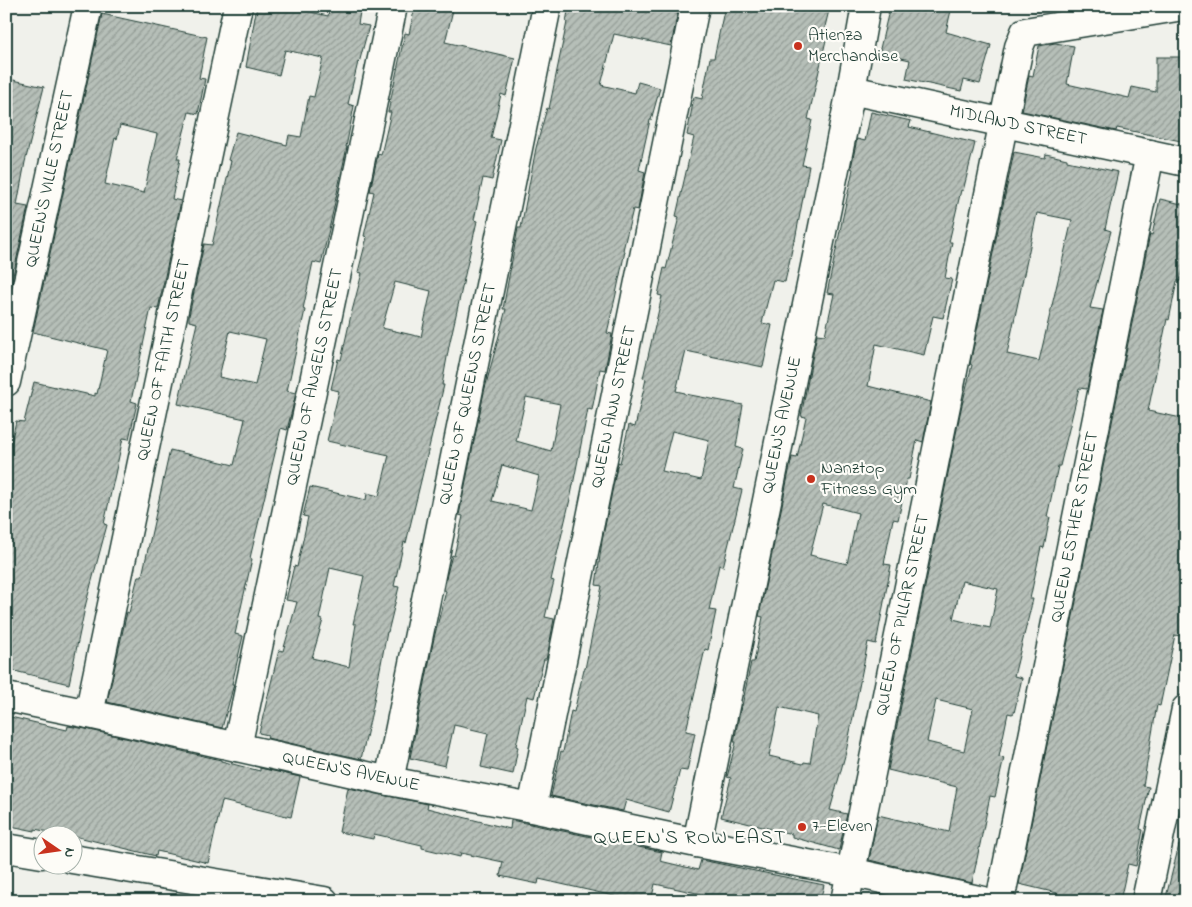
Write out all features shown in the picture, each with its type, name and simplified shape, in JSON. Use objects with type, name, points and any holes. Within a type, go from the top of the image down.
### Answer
[{"type":"street","name":"QUEEN'S VILLE STREET","points":[[6,382],[88,6]]},
{"type":"street","name":"QUEEN OF FAITH STREET","points":[[89,714],[238,6]]},
{"type":"street","name":"QUEEN OF ANGELS STREET","points":[[237,747],[393,6]]},
{"type":"street","name":"QUEEN OF QUEENS STREET","points":[[390,781],[548,6]]},
{"type":"street","name":"QUEEN ANN STREET","points":[[532,808],[695,6]]},
{"type":"street","name":"QUEEN'S AVENUE","points":[[697,843],[866,6]]},
{"type":"street","name":"QUEEN OF PILLAR STREET","points":[[845,901],[1018,47],[1025,32],[1183,6]]},
{"type":"street","name":"MIDLAND STREET","points":[[850,90],[1186,162]]},
{"type":"street","name":"QUEEN ESTHER STREET","points":[[1000,901],[1150,154]]},
{"type":"street","name":"QUEEN'S AVENUE","points":[[6,697],[390,781],[850,872],[983,901]]},
{"type":"street","points":[[1146,901],[1186,709]]},
{"type":"street","points":[[6,848],[32,852]]},
{"type":"street","points":[[82,861],[324,900]]},
{"type":"building","points":[[257,6],[284,6],[328,16],[330,6],[361,6],[358,24],[369,26],[348,104],[354,106],[347,147],[321,264],[313,262],[303,309],[305,310],[287,391],[296,393],[287,430],[281,428],[250,558],[252,559],[235,634],[243,636],[232,684],[234,684],[222,728],[107,702],[127,612],[129,613],[138,576],[142,576],[170,450],[234,465],[245,419],[178,404],[197,323],[189,321],[189,316],[204,244],[212,245],[231,161],[228,160],[236,132],[287,145],[289,135],[301,137],[309,96],[314,97],[323,58],[285,50],[279,75],[246,67]],"holes":[[[230,331],[266,339],[255,385],[219,377]]]},
{"type":"building","points":[[415,6],[454,6],[445,42],[515,58],[506,96],[501,94],[491,138],[501,140],[492,180],[483,178],[474,220],[477,221],[449,346],[442,385],[444,385],[394,586],[399,587],[387,632],[361,759],[267,738],[268,735],[259,733],[279,650],[283,651],[297,602],[286,600],[294,566],[297,567],[308,517],[303,516],[310,487],[366,500],[367,493],[379,496],[389,455],[327,441],[339,391],[331,389],[338,359],[341,360],[362,273],[358,272],[367,237],[364,236],[374,192],[370,191],[378,154],[381,155],[391,112],[388,112],[405,33],[409,34]],"holes":[[[395,282],[431,291],[421,337],[382,328]],[[330,568],[364,576],[353,624],[356,624],[349,667],[312,658],[323,620],[319,619]]]},
{"type":"building","points":[[569,6],[653,6],[678,11],[671,46],[614,34],[601,85],[635,93],[638,82],[660,88],[650,120],[639,170],[645,172],[638,210],[633,209],[623,250],[625,251],[607,333],[612,334],[605,370],[600,369],[592,410],[588,409],[571,495],[551,580],[554,581],[545,617],[554,619],[549,647],[534,698],[527,696],[516,746],[518,747],[513,774],[481,767],[488,733],[454,725],[445,766],[410,758],[434,638],[446,591],[444,590],[447,574],[452,555],[454,556],[463,516],[459,515],[484,392],[506,309],[503,309],[518,228],[521,228],[536,148],[547,108],[549,109]],"holes":[[[526,397],[560,404],[551,451],[516,441]],[[502,465],[539,476],[531,510],[492,501]]]},
{"type":"building","points":[[725,6],[830,6],[822,39],[826,40],[808,119],[812,120],[802,165],[809,166],[795,240],[785,282],[773,280],[762,323],[772,325],[763,367],[686,351],[676,391],[743,405],[736,447],[743,449],[734,488],[742,490],[723,567],[719,565],[709,610],[716,611],[708,650],[705,649],[686,731],[695,733],[687,771],[680,770],[669,812],[626,800],[623,811],[551,796],[561,751],[563,752],[571,711],[574,712],[585,669],[602,586],[596,585],[602,541],[618,462],[620,463],[629,425],[635,427],[646,379],[643,378],[662,296],[658,295],[679,217],[676,216],[694,137],[687,135],[694,97],[702,99],[710,58],[714,58]],"holes":[[[672,431],[709,440],[701,480],[662,471]]]},
{"type":"building","points":[[890,6],[952,6],[946,32],[991,45],[980,84],[964,80],[961,91],[906,79],[910,60],[879,53]]},
{"type":"building","points":[[102,14],[207,37],[199,78],[205,79],[198,114],[189,112],[177,159],[180,159],[172,199],[181,201],[158,309],[151,308],[131,401],[137,403],[129,439],[123,438],[104,524],[107,525],[86,603],[69,684],[6,669],[6,465],[16,421],[24,422],[34,382],[95,396],[107,350],[33,332]],"holes":[[[120,125],[157,134],[144,193],[105,184],[115,138],[117,139]]]},
{"type":"building","points":[[1055,43],[1074,46],[1067,84],[1129,98],[1132,87],[1156,92],[1156,57],[1186,57],[1186,142],[1117,128],[1116,131],[1022,111],[1029,75],[1033,76],[1039,46]]},
{"type":"building","points":[[9,79],[44,87],[25,162],[17,205],[28,207],[6,308],[6,90]]},
{"type":"building","points":[[871,112],[911,121],[909,127],[975,143],[963,191],[961,190],[949,242],[952,242],[945,278],[952,279],[943,318],[933,316],[924,355],[876,344],[868,386],[931,402],[923,442],[917,440],[898,520],[893,519],[884,564],[891,565],[876,644],[868,642],[846,752],[830,810],[847,814],[839,850],[792,837],[792,834],[721,817],[731,778],[727,777],[736,742],[734,742],[741,706],[751,662],[754,662],[763,617],[759,616],[792,457],[797,458],[806,417],[801,416],[817,334],[825,335],[834,294],[827,293],[853,169],[851,168],[857,139],[865,141]],"holes":[[[823,504],[858,513],[847,564],[810,555]],[[779,707],[818,716],[810,763],[804,762],[803,764],[769,756]]]},
{"type":"building","points":[[1014,152],[1045,158],[1046,154],[1067,159],[1067,161],[1118,172],[1105,229],[1111,231],[1090,308],[1103,310],[1087,389],[1079,388],[1060,466],[1058,466],[1047,517],[1050,517],[1044,548],[1041,547],[1030,599],[1033,599],[1014,676],[1022,678],[1014,713],[1008,713],[999,757],[1004,758],[995,797],[990,796],[972,883],[869,860],[878,815],[949,832],[957,787],[888,770],[961,409],[972,365],[970,364]],"holes":[[[1037,213],[1072,220],[1039,361],[1007,354]],[[962,581],[998,589],[990,628],[953,619]],[[936,700],[973,709],[964,751],[927,742]]]},
{"type":"building","points":[[1160,199],[1186,205],[1186,254],[1180,281],[1177,281],[1169,320],[1167,319],[1148,411],[1186,419],[1186,613],[1181,636],[1175,635],[1160,706],[1157,705],[1143,786],[1149,787],[1140,829],[1143,830],[1136,866],[1128,864],[1120,901],[1083,901],[1019,884],[1150,234],[1152,235]]},
{"type":"building","points":[[6,716],[67,730],[68,726],[86,729],[221,760],[260,771],[260,768],[300,777],[291,817],[222,801],[208,863],[157,851],[156,856],[82,838],[82,824],[32,824],[32,830],[6,825]]},
{"type":"building","points":[[348,788],[428,804],[427,808],[510,829],[511,820],[662,852],[660,861],[698,870],[701,860],[824,885],[820,901],[715,901],[715,897],[655,884],[651,901],[636,901],[539,879],[538,884],[500,876],[503,862],[461,853],[460,857],[422,848],[422,845],[374,834],[373,839],[339,832]]},
{"type":"building","points":[[1179,845],[1186,846],[1186,901],[1165,901]]},
{"type":"place","name":"Atienza Merchandise","points":[[798,46]]},
{"type":"place","name":"Nanztop Fitness Gym","points":[[811,479]]},
{"type":"place","name":"7-Eleven","points":[[802,827]]},
{"type":"district","name":"QUEEN'S ROW EAST","points":[[690,838]]}]
